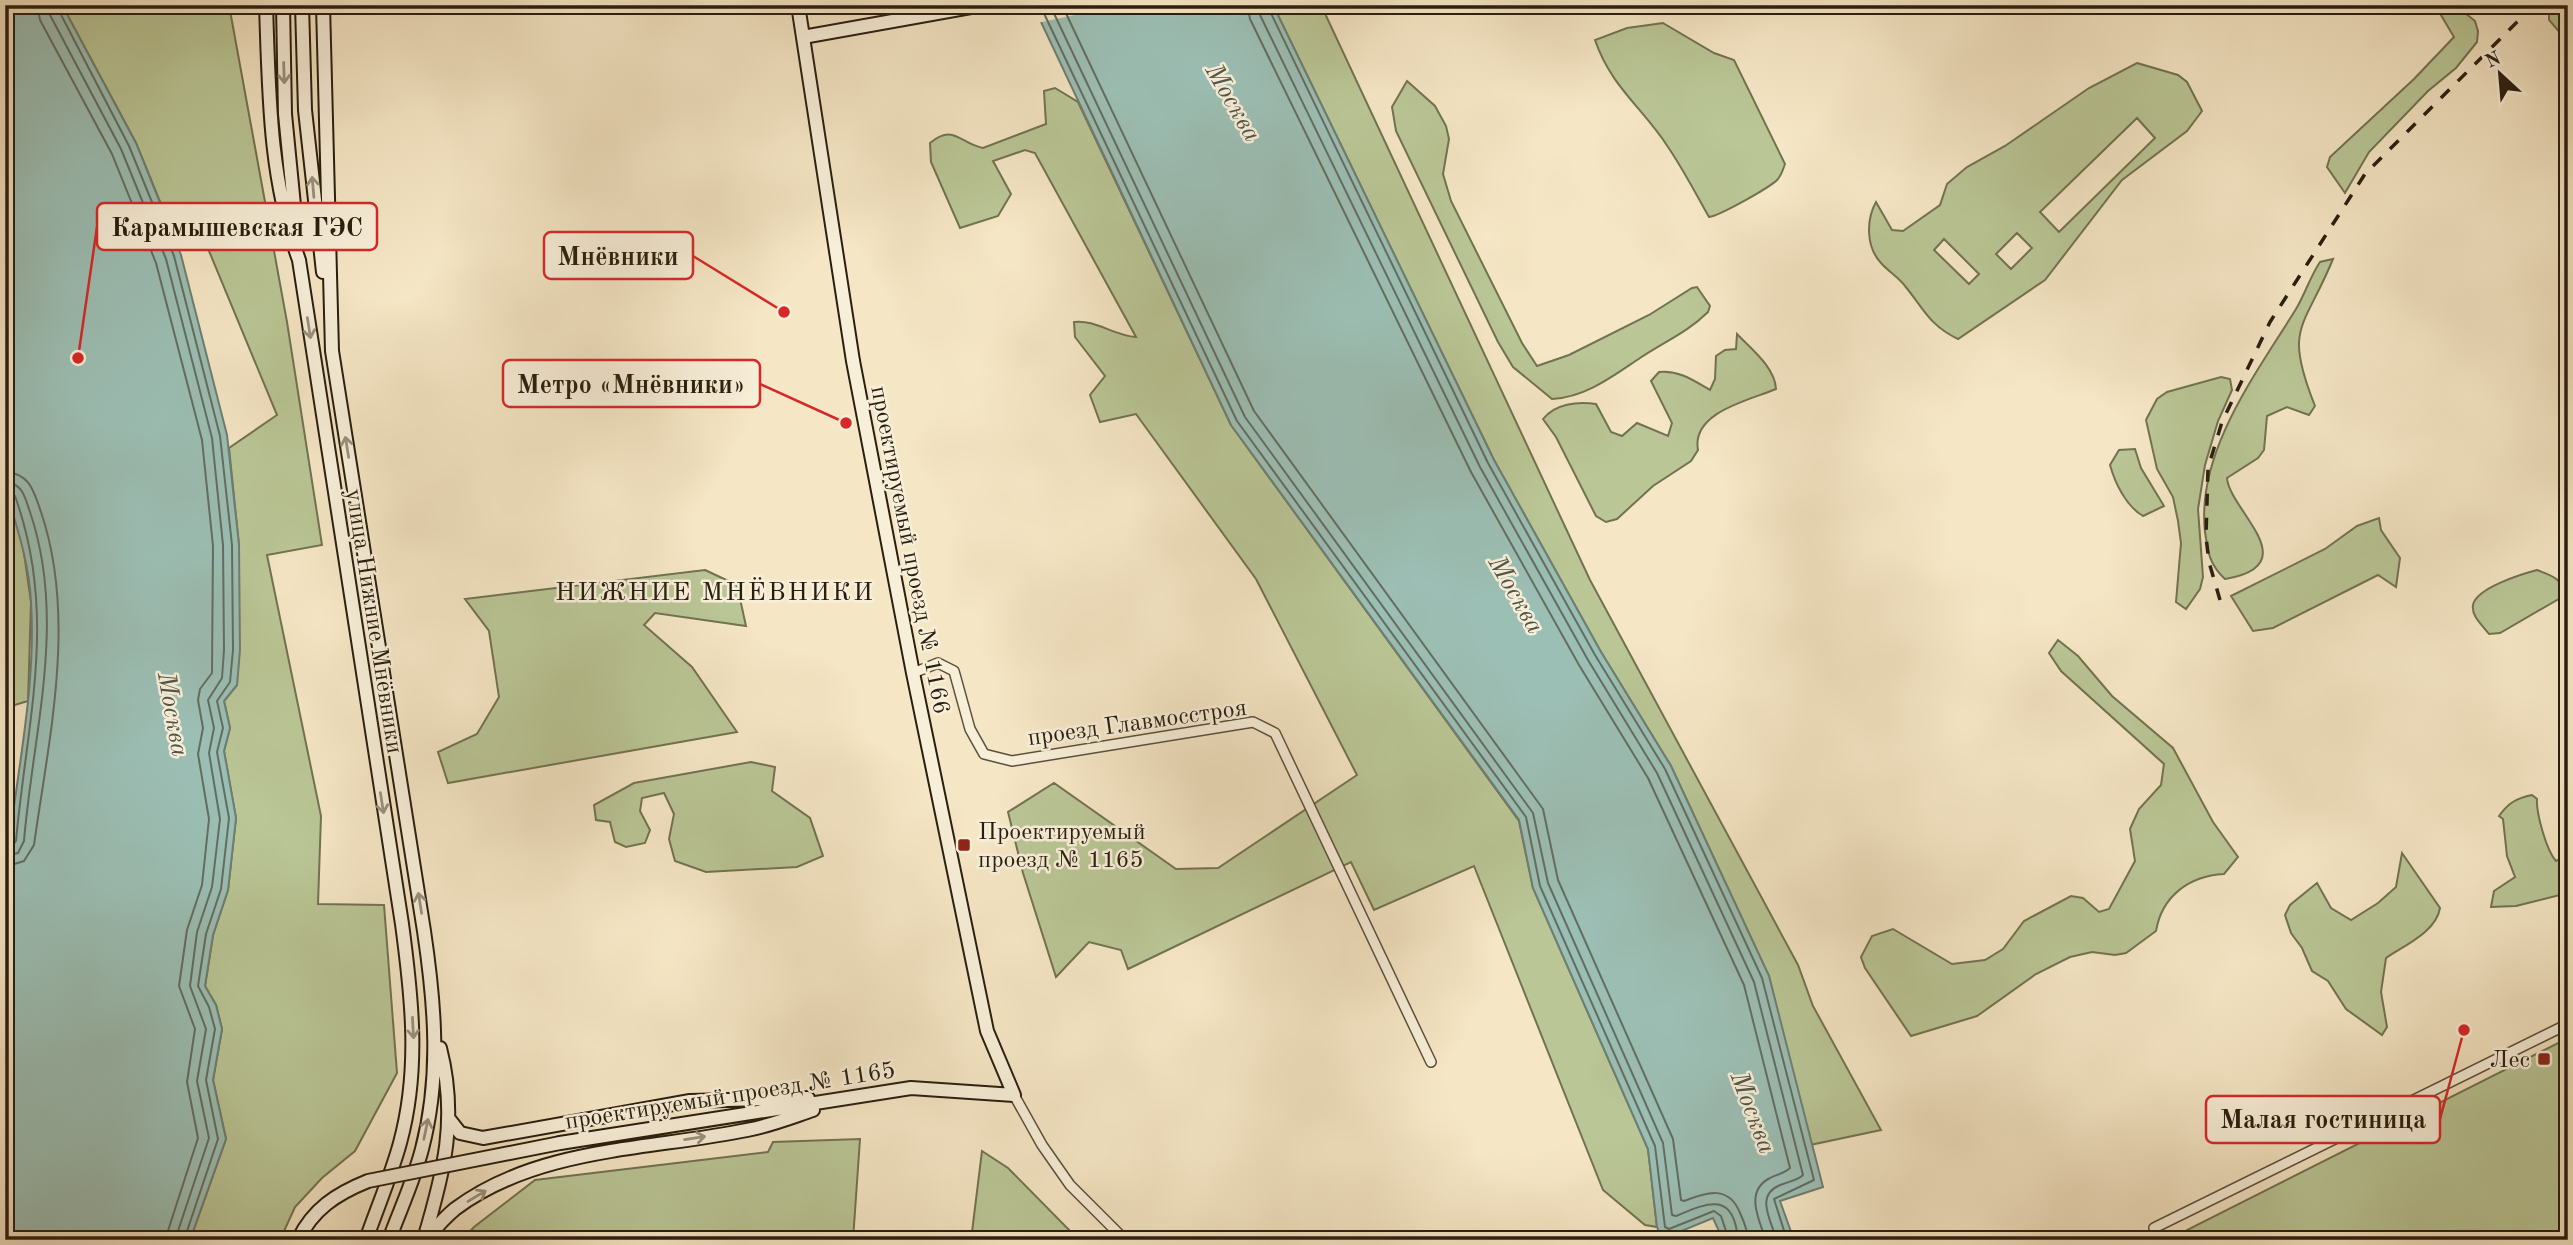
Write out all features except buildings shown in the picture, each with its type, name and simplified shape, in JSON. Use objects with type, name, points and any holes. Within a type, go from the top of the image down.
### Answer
[{"type":"street","name":"улица Нижние Мнёвники","points":[[266,5],[273,149],[285,224],[299,260],[404,936],[414,1031],[410,1091],[400,1144],[366,1240]]},
{"type":"street","points":[[282,5],[285,114],[299,260]]},
{"type":"street","points":[[303,5],[306,122],[330,328]]},
{"type":"street","name":"улица Нижние Мнёвники","points":[[323,5],[330,328],[426,944],[435,1028],[435,1076],[422,1150],[390,1240]]},
{"type":"street","name":"проектируемый проезд № 1166","points":[[798,5],[861,408],[913,673],[987,1031],[1014,1096]]},
{"type":"street","points":[[803,37],[982,5]]},
{"type":"street","points":[[356,639],[376,636]]},
{"type":"street","name":"проезд Главмосстроя","points":[[913,673],[938,663],[954,671],[970,729],[984,754],[1012,761],[1253,722],[1275,733],[1431,1062]]},
{"type":"street","points":[[2154,1228],[2568,1024]]},
{"type":"street","points":[[424,1240],[441,1184],[449,1142],[449,1081],[435,1028]]},
{"type":"street","name":"проектируемый проезд № 1165","points":[[298,1240],[316,1212],[340,1192],[368,1181],[560,1143],[911,1088],[1014,1096]]},
{"type":"street","points":[[1014,1096],[1042,1145],[1070,1185],[1125,1240]]},
{"type":"street","points":[[449,1119],[460,1133],[484,1138],[690,1101],[854,1097]]},
{"type":"street","points":[[424,1240],[454,1210],[489,1189],[536,1168],[598,1154],[749,1130],[854,1097]]},
{"type":"green space","points":[[62,5],[229,5],[287,322],[322,545],[267,555],[321,816],[318,904],[384,905],[397,1073],[355,1151],[322,1178],[295,1207],[280,1240],[190,1240],[226,1139],[213,1080],[222,1029],[216,1005],[205,986],[213,935],[228,890],[236,818],[224,751],[230,728],[224,701],[237,685],[239,545],[229,448],[277,415],[197,222],[172,231],[136,143]]},
{"type":"green space","points":[[1273,5],[1321,5],[1590,580],[1798,965],[1813,1006],[1881,1130],[1810,1145],[1769,976],[1671,766],[1601,652],[1494,460]]},
{"type":"green space","points":[[2435,5],[2455,5],[2475,21],[2477,42],[2456,68],[2428,91],[2369,152],[2345,193],[2327,167],[2330,157],[2414,79],[2454,37]]},
{"type":"green space","points":[[2559,5],[2568,5],[2568,42],[2549,20],[2549,14]]},
{"type":"green space","points":[[1663,23],[1714,53],[1734,60],[1785,164],[1773,183],[1733,207],[1709,217],[1668,147],[1610,71],[1595,40],[1627,28]]},
{"type":"green space","points":[[2137,63],[2178,75],[2187,82],[2202,111],[2187,131],[2122,180],[2045,280],[1958,339],[1948,334],[1933,322],[1902,283],[1876,257],[1870,241],[1869,225],[1876,202],[1892,230],[1903,231],[1940,205],[1947,184],[1967,167],[2005,146],[2089,88]],"holes":[[[2137,118],[2155,138],[2059,232],[2040,212]],[[2017,233],[2032,248],[2011,269],[1996,254]],[[1944,239],[1979,274],[1969,284],[1934,250]]]},
{"type":"green space","points":[[1407,81],[1435,106],[1446,126],[1449,139],[1443,174],[1451,201],[1522,343],[1537,366],[1569,355],[1649,315],[1692,288],[1697,287],[1710,306],[1708,312],[1684,331],[1599,384],[1576,394],[1552,399],[1513,367],[1498,342],[1396,131],[1392,107]]},
{"type":"green space","points":[[1055,88],[1078,102],[1231,425],[1519,821],[1533,888],[1648,1149],[1657,1227],[1645,1225],[1603,1190],[1474,866],[1374,910],[1351,862],[1128,969],[1121,950],[1089,942],[1056,977],[1023,873],[1008,812],[1054,783],[1176,869],[1218,868],[1357,775],[1256,579],[1136,414],[1100,422],[1090,395],[1105,376],[1075,337],[1074,322],[1089,323],[1136,337],[1035,153],[1025,150],[993,161],[1011,194],[998,216],[960,228],[931,162],[930,143],[938,137],[951,135],[983,148],[1046,124],[1044,91]]},
{"type":"green space","points":[[2333,259],[2306,316],[2299,343],[2305,380],[2315,406],[2309,415],[2287,407],[2267,416],[2264,450],[2258,458],[2227,478],[2231,491],[2258,535],[2263,549],[2261,562],[2249,572],[2225,579],[2212,563],[2205,532],[2205,502],[2219,443],[2247,387],[2296,309],[2316,268],[2320,262]]},
{"type":"green space","points":[[1737,334],[1767,366],[1776,389],[1738,403],[1713,417],[1698,437],[1698,450],[1691,461],[1653,486],[1617,519],[1606,522],[1596,516],[1556,437],[1543,419],[1554,410],[1567,405],[1596,404],[1611,432],[1622,436],[1637,423],[1668,436],[1672,423],[1651,381],[1659,372],[1673,373],[1686,376],[1710,390],[1715,379],[1716,356],[1725,350],[1736,349]]},
{"type":"green space","points":[[2221,377],[2230,379],[2232,390],[2218,421],[2205,465],[2198,509],[2203,577],[2200,589],[2186,609],[2176,602],[2181,543],[2173,497],[2157,469],[2146,420],[2157,399],[2167,392]]},
{"type":"green space","points":[[2135,449],[2141,468],[2164,506],[2143,516],[2122,494],[2110,465],[2119,450]]},
{"type":"green space","points":[[5,487],[22,539],[31,602],[28,701],[5,708]]},
{"type":"green space","points":[[2379,518],[2381,530],[2400,558],[2396,587],[2378,575],[2273,628],[2253,631],[2231,596],[2325,549],[2357,526]]},
{"type":"green space","points":[[705,570],[737,585],[746,626],[655,613],[644,625],[692,667],[737,732],[448,783],[438,752],[477,734],[499,697],[489,631],[465,599]]},
{"type":"green space","points":[[2537,570],[2559,581],[2564,596],[2500,633],[2489,634],[2474,613],[2473,605],[2476,599],[2500,583]]},
{"type":"green space","points":[[2058,640],[2078,656],[2112,696],[2173,748],[2213,822],[2238,857],[2224,874],[2199,879],[2179,890],[2164,908],[2156,931],[2126,953],[2115,955],[2092,952],[2070,957],[2036,974],[1977,1016],[1911,1036],[1865,968],[1861,957],[1872,936],[1893,929],[1952,964],[1985,960],[2003,949],[2024,921],[2071,896],[2083,898],[2099,912],[2109,909],[2135,861],[2130,829],[2139,809],[2161,785],[2164,764],[2061,671],[2049,653]]},
{"type":"green space","points":[[751,762],[775,767],[772,791],[810,818],[823,856],[797,867],[706,872],[675,861],[669,839],[674,814],[664,793],[642,798],[640,811],[650,830],[645,843],[626,847],[615,842],[610,822],[596,820],[594,805],[634,783]]},
{"type":"green space","points":[[2532,795],[2537,799],[2542,831],[2552,856],[2556,861],[2568,854],[2568,893],[2516,906],[2491,907],[2494,891],[2515,877],[2507,856],[2503,819],[2499,816],[2513,802]]},
{"type":"green space","points":[[2402,853],[2440,908],[2433,924],[2426,931],[2386,958],[2381,992],[2387,1027],[2382,1035],[2346,1009],[2328,981],[2312,971],[2302,948],[2291,933],[2285,915],[2290,905],[2317,883],[2331,908],[2351,920],[2378,903],[2396,887]]},
{"type":"green space","points":[[2568,1038],[2568,1240],[2188,1240],[2187,1230]]},
{"type":"green space","points":[[860,1139],[853,1240],[462,1240],[474,1227],[535,1180],[768,1152],[773,1142]]},
{"type":"green space","points":[[982,1151],[1008,1168],[1079,1240],[971,1240]]},
{"type":"water","name":"Москва","points":[[5,5],[62,5],[136,143],[181,255],[227,435],[239,545],[240,650],[237,685],[224,701],[230,728],[224,751],[236,818],[228,890],[213,935],[205,986],[216,1005],[222,1029],[213,1080],[226,1139],[190,1240],[5,1240],[5,885],[27,708],[32,637],[28,572],[5,487]]},
{"type":"water","name":"Москва","points":[[1033,5],[1273,5],[1494,460],[1601,652],[1671,766],[1769,976],[1823,1187],[1780,1201],[1794,1240],[1723,1240],[1713,1218],[1662,1239],[1657,1227],[1648,1149],[1533,888],[1519,820],[1231,425]]},
{"type":"pier","points":[[1029,5],[1122,5],[1037,23]]},
{"type":"railway","points":[[2220,600],[2209,562],[2206,537],[2208,468],[2222,422],[2270,322],[2365,174],[2534,5]]},
{"type":"place","name":"Мнёвники","points":[[784,312]]},
{"type":"place","name":"Карамышевская ГЭС","points":[[78,358]]},
{"type":"place","name":"Метро «Мнёвники»","points":[[846,423]]},
{"type":"place","name":"Проектируемый проезд № 1165","points":[[964,845]]},
{"type":"place","name":"Малая гостиница","points":[[2464,1030]]},
{"type":"place","name":"Лес","points":[[2544,1059]]},
{"type":"district","name":"НИЖНИЕ МНЁВНИКИ","points":[[715,591]]}]
